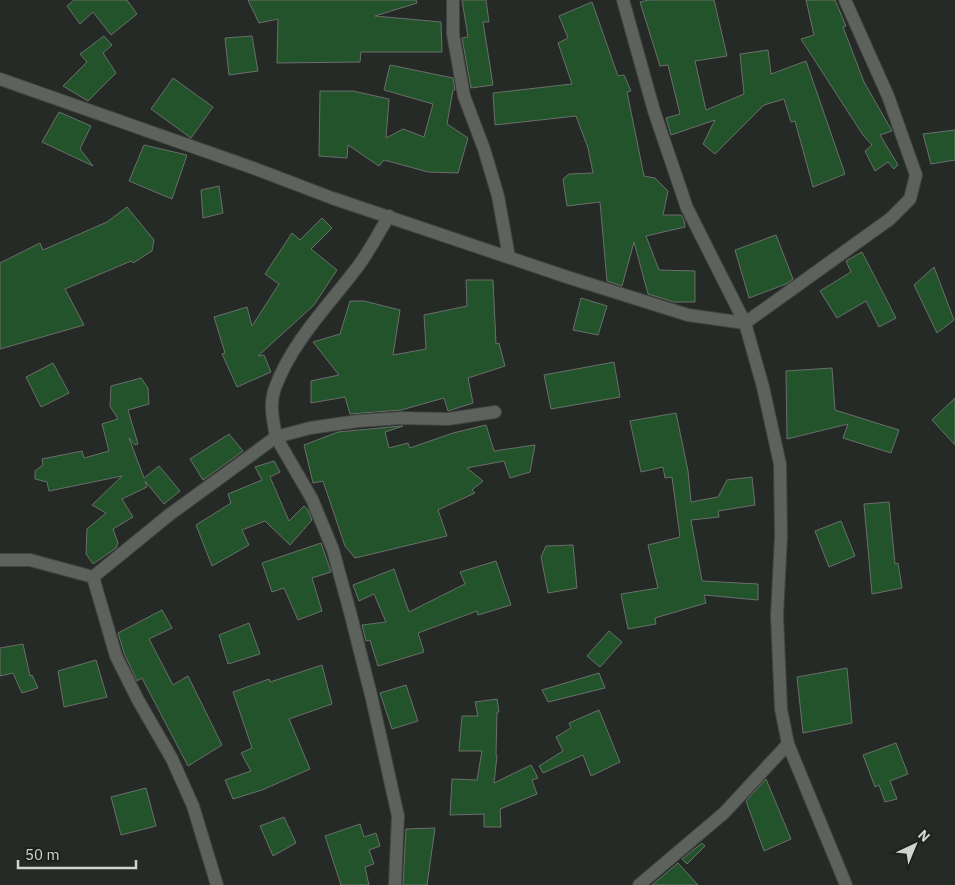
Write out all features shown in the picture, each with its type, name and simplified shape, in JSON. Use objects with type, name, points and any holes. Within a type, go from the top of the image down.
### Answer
[{"type":"street","points":[[453,0],[453,34],[464,96],[484,149],[498,196],[509,257]]},
{"type":"street","points":[[624,0],[654,111],[687,208],[745,323],[763,387],[780,464],[781,536],[777,616],[782,709],[788,744],[846,885]]},
{"type":"street","points":[[0,79],[509,257],[688,314],[745,323],[890,219],[910,199],[916,174],[888,96],[845,0]]},
{"type":"street","points":[[389,216],[359,264],[291,356],[275,389],[272,412],[276,436],[312,499],[333,550],[350,612],[398,816],[395,885]]},
{"type":"street","points":[[92,577],[169,515],[276,436],[310,428],[358,421],[401,418],[448,419],[495,412]]},
{"type":"street","points":[[0,560],[30,560],[92,577]]},
{"type":"street","points":[[92,577],[116,656],[138,700],[172,758],[193,806],[217,885]]},
{"type":"street","points":[[638,885],[724,813],[788,744]]},
{"type":"building","points":[[74,0],[127,0],[137,14],[111,35],[93,12],[80,24],[67,6]]},
{"type":"building","points":[[248,0],[416,0],[417,3],[375,16],[441,22],[442,52],[361,52],[360,62],[277,63],[278,19],[259,23]]},
{"type":"building","points":[[462,0],[486,0],[489,22],[483,22],[493,85],[471,88],[462,38],[468,37]]},
{"type":"building","points":[[649,0],[714,0],[727,56],[695,61],[706,110],[744,94],[740,54],[768,50],[771,74],[806,61],[845,174],[813,187],[795,121],[791,122],[784,99],[764,105],[715,154],[703,144],[715,120],[671,135],[666,118],[680,114],[668,65],[660,66],[640,2]]},
{"type":"building","points":[[806,0],[835,0],[846,26],[843,27],[864,82],[892,131],[880,135],[898,165],[894,169],[888,162],[875,171],[865,151],[872,145],[863,135],[801,39],[814,35]]},
{"type":"building","points":[[592,2],[618,76],[624,75],[631,91],[627,92],[644,176],[655,178],[668,191],[663,215],[681,215],[684,220],[685,227],[646,236],[659,270],[695,271],[695,302],[674,302],[648,294],[634,242],[622,286],[607,281],[600,202],[567,206],[563,179],[569,174],[593,173],[588,148],[576,116],[495,125],[493,93],[572,84],[558,43],[568,38],[559,16]]},
{"type":"building","points":[[104,36],[112,45],[103,53],[116,73],[88,101],[63,86],[87,62],[80,54]]},
{"type":"building","points":[[252,36],[258,71],[229,75],[225,38]]},
{"type":"building","points":[[390,65],[453,78],[455,90],[453,90],[447,124],[468,138],[458,173],[428,172],[384,160],[379,166],[348,145],[347,158],[319,156],[320,91],[353,91],[389,99],[386,138],[403,129],[424,137],[433,104],[384,90]]},
{"type":"building","points":[[173,78],[213,107],[191,138],[151,109]]},
{"type":"building","points":[[59,112],[91,126],[80,149],[93,166],[42,142]]},
{"type":"building","points":[[955,130],[955,160],[931,164],[923,134]]},
{"type":"building","points":[[144,145],[187,155],[172,199],[129,181]]},
{"type":"building","points":[[219,186],[223,213],[203,218],[201,190]]},
{"type":"building","points":[[127,207],[154,240],[152,251],[133,263],[131,261],[65,289],[84,325],[0,349],[0,263],[40,243],[43,250],[107,222]]},
{"type":"building","points":[[322,218],[332,228],[311,249],[337,270],[314,305],[258,356],[264,355],[271,372],[237,387],[222,354],[225,353],[214,317],[247,307],[252,326],[279,284],[265,274],[292,233],[300,240]]},
{"type":"building","points":[[776,235],[793,279],[786,284],[749,298],[735,250]]},
{"type":"building","points":[[862,252],[896,318],[879,327],[866,301],[837,318],[820,291],[851,272],[846,261]]},
{"type":"building","points":[[934,267],[954,320],[937,333],[914,285]]},
{"type":"building","points":[[466,280],[493,280],[496,344],[499,343],[505,366],[468,378],[473,403],[448,411],[444,398],[401,410],[350,414],[345,397],[311,403],[311,381],[339,375],[313,342],[340,334],[350,301],[364,301],[400,310],[393,355],[426,349],[424,315],[467,306]]},
{"type":"building","points":[[581,298],[607,306],[598,335],[573,330]]},
{"type":"building","points":[[614,362],[620,397],[551,409],[544,375]]},
{"type":"building","points":[[53,363],[69,393],[41,407],[26,377]]},
{"type":"building","points":[[832,368],[835,410],[899,430],[891,453],[843,438],[848,424],[787,439],[786,371]]},
{"type":"building","points":[[141,378],[148,388],[149,404],[128,410],[138,444],[135,445],[129,438],[144,478],[159,466],[180,491],[164,504],[145,481],[147,487],[122,499],[133,517],[113,529],[118,543],[116,548],[93,564],[86,554],[87,529],[106,513],[92,505],[122,476],[49,491],[47,482],[35,479],[35,471],[43,465],[42,459],[82,451],[84,458],[109,451],[102,424],[118,419],[110,406],[111,386]]},
{"type":"building","points":[[955,398],[955,445],[932,420]]},
{"type":"building","points":[[676,413],[688,471],[691,502],[718,497],[727,480],[752,477],[755,505],[718,511],[719,517],[691,520],[702,581],[758,584],[758,600],[704,595],[706,603],[655,618],[656,624],[628,629],[621,594],[658,588],[648,545],[680,537],[672,477],[665,478],[663,467],[641,472],[630,421]]},
{"type":"building","points":[[486,425],[494,451],[535,445],[530,472],[510,478],[504,461],[467,468],[483,481],[472,490],[475,493],[438,510],[447,536],[355,558],[345,546],[323,481],[313,483],[304,445],[338,432],[403,426],[385,432],[389,448],[408,443],[410,448],[453,433]]},
{"type":"building","points":[[229,434],[243,451],[203,480],[190,459]]},
{"type":"building","points":[[274,461],[280,472],[270,477],[289,521],[304,506],[312,520],[290,545],[265,521],[242,530],[249,545],[212,566],[196,525],[231,503],[228,494],[262,480],[255,467]]},
{"type":"building","points":[[889,502],[895,564],[898,563],[902,588],[872,594],[864,504]]},
{"type":"building","points":[[841,521],[855,556],[829,567],[815,531]]},
{"type":"building","points":[[321,543],[331,572],[312,578],[322,611],[298,620],[284,588],[272,592],[262,563]]},
{"type":"building","points":[[573,545],[577,588],[548,593],[541,557],[546,546]]},
{"type":"building","points":[[496,561],[511,605],[478,615],[477,611],[418,633],[424,652],[378,666],[370,640],[366,641],[362,625],[386,622],[374,594],[359,601],[353,585],[394,569],[409,612],[465,584],[460,572]]},
{"type":"building","points":[[162,610],[172,628],[149,639],[173,685],[188,676],[222,745],[188,766],[142,678],[137,681],[124,653],[118,633]]},
{"type":"building","points":[[249,623],[260,654],[228,664],[219,635]]},
{"type":"building","points":[[609,631],[622,642],[600,667],[587,656]]},
{"type":"building","points":[[23,644],[30,676],[32,675],[38,688],[22,693],[13,673],[0,676],[0,648]]},
{"type":"building","points":[[96,660],[107,697],[64,707],[58,671]]},
{"type":"building","points":[[322,665],[332,704],[289,719],[310,769],[262,790],[233,799],[225,780],[251,771],[241,753],[252,748],[233,692],[269,679],[270,682]]},
{"type":"building","points":[[847,668],[852,723],[803,733],[797,677]]},
{"type":"building","points":[[599,673],[605,688],[548,702],[542,690]]},
{"type":"building","points":[[406,685],[418,721],[392,729],[380,693]]},
{"type":"building","points":[[497,699],[499,712],[497,712],[497,756],[494,783],[531,765],[538,778],[532,780],[537,794],[500,809],[501,827],[484,827],[484,814],[450,815],[452,779],[477,780],[482,751],[459,751],[462,716],[478,716],[475,702]]},
{"type":"building","points":[[599,710],[620,762],[591,776],[583,755],[543,773],[539,766],[563,751],[556,737],[571,728],[569,723]]},
{"type":"building","points":[[896,743],[908,774],[890,781],[897,799],[885,802],[879,785],[875,787],[863,755]]},
{"type":"building","points":[[766,779],[791,839],[764,851],[746,801]]},
{"type":"building","points":[[146,788],[156,826],[121,835],[111,797]]},
{"type":"building","points":[[284,817],[296,843],[273,856],[260,826]]},
{"type":"building","points":[[360,824],[364,837],[376,833],[380,846],[369,850],[374,864],[365,867],[369,885],[341,885],[325,836]]},
{"type":"building","points":[[435,828],[427,885],[403,885],[406,829]]},
{"type":"building","points":[[702,843],[705,846],[687,864],[682,859]]},
{"type":"building","points":[[678,863],[698,885],[652,885]]}]
